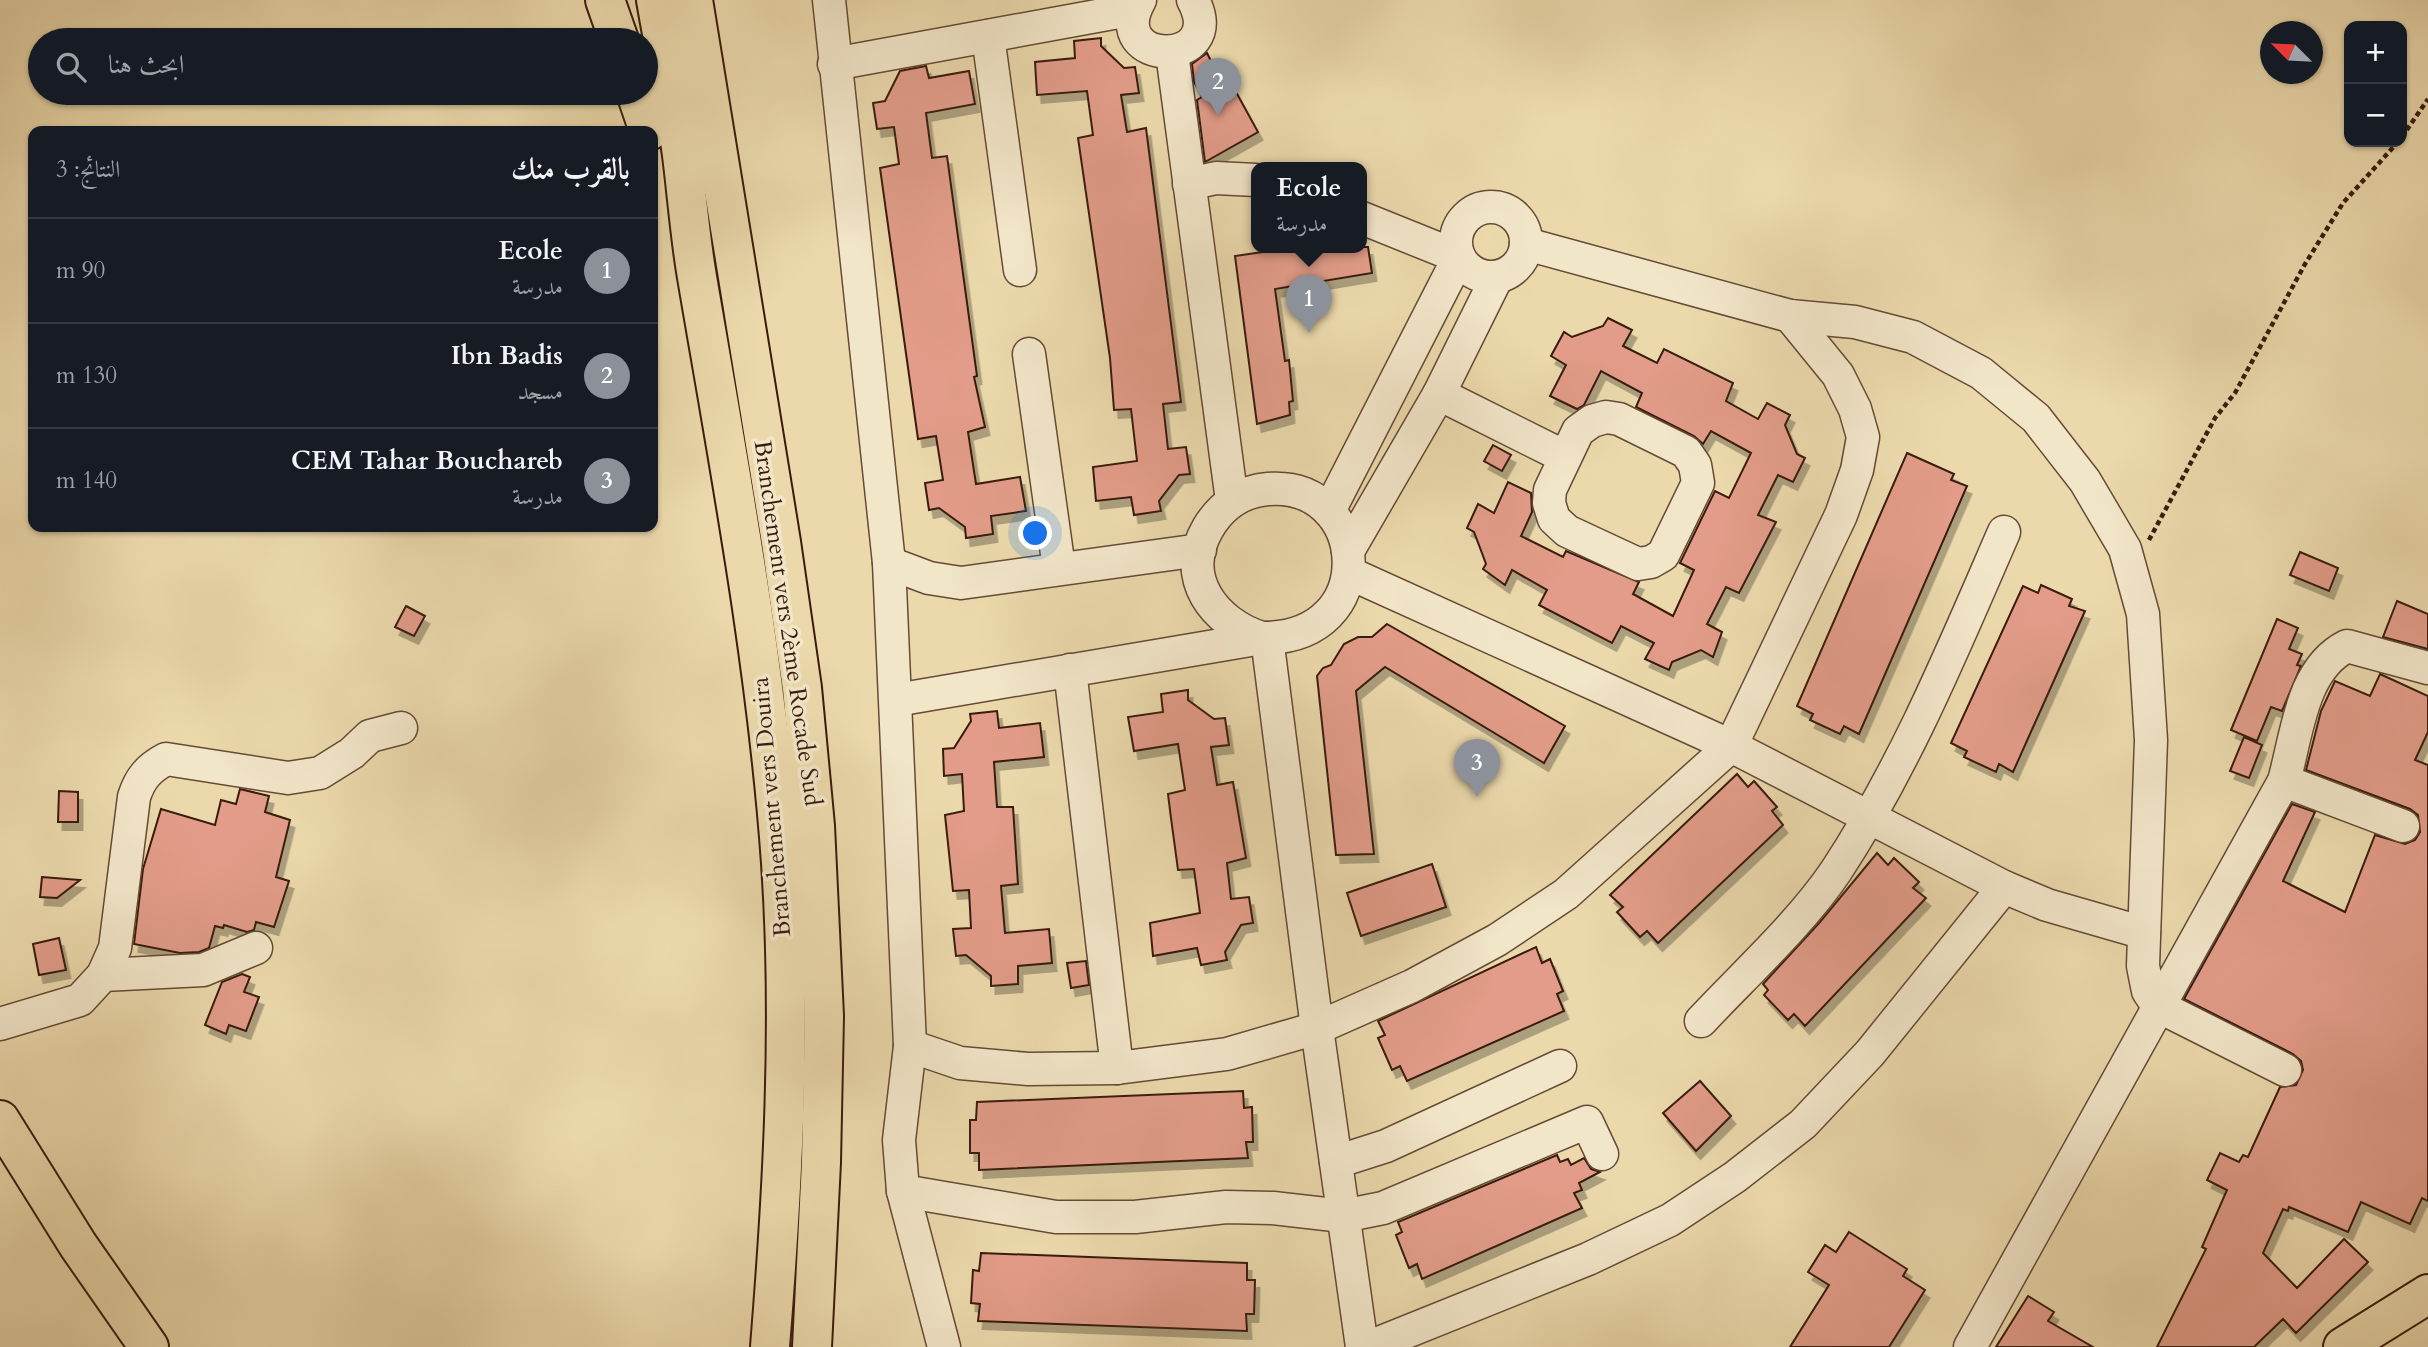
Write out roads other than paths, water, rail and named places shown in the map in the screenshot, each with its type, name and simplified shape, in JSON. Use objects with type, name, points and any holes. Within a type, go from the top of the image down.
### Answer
[{"type":"main road","points":[[605,0],[615,28]]},
{"type":"main road","points":[[656,0],[682,152],[696,272]]},
{"type":"main road","points":[[693,0],[738,279]]},
{"type":"main road","points":[[719,0],[738,279]]},
{"type":"main road","points":[[640,105],[647,126]]},
{"type":"main road","points":[[658,158],[696,272]]},
{"type":"main road","name":"Branchement vers Douira","points":[[696,272],[752,604],[772,761],[781,867],[785,1060],[781,1218],[771,1347]]},
{"type":"main road","name":"Branchement vers 2ème Rocade Sud","points":[[738,279],[802,688],[815,826],[824,1016],[812,1347]]},
{"type":"main road","points":[[0,1120],[78,1245],[149,1347]]},
{"type":"main road","points":[[2343,1347],[2428,1294]]},
{"type":"street","points":[[829,0],[888,563],[910,1046],[899,1140],[903,1191],[944,1347]]},
{"type":"street","points":[[834,64],[988,36],[1137,4],[1135,32],[1140,41],[1149,49],[1172,53],[1191,42],[1197,32],[1200,21],[1193,0]]},
{"type":"street","points":[[988,36],[1020,270]]},
{"type":"street","points":[[1172,53],[1231,501]]},
{"type":"street","points":[[1189,184],[1216,178],[1251,180]]},
{"type":"street","points":[[896,700],[1265,638],[1286,638],[1309,630],[1328,616],[1342,596],[1349,562],[1439,394],[1497,277],[1517,265],[1526,244],[1520,222],[1502,208],[1479,209],[1461,224],[1457,234],[1459,257],[1329,511]]},
{"type":"street","points":[[1367,220],[1459,257],[1475,273],[1497,277]]},
{"type":"street","points":[[1526,244],[1790,316],[1856,322],[1913,337],[1981,373],[2036,418],[2085,481],[2125,549],[2143,614],[2151,740],[2143,966],[2148,991],[2158,1006],[2285,1070]]},
{"type":"street","points":[[910,1046],[960,1063],[1028,1069],[1117,1068],[1227,1054],[1317,1028],[1412,986],[1497,940],[1566,894],[1731,746],[1841,515],[1857,470],[1863,437],[1855,409],[1838,375],[1790,316]]},
{"type":"street","points":[[1029,354],[1059,568]]},
{"type":"street","points":[[1439,394],[1565,457]]},
{"type":"street","points":[[1606,417],[1619,419],[1686,452],[1695,465],[1698,483],[1663,555],[1651,562],[1638,564],[1567,531],[1554,519],[1549,503],[1550,490],[1565,457],[1578,431],[1592,421],[1606,417]]},
{"type":"street","points":[[1265,638],[1239,631],[1220,616],[1206,597],[1199,574],[1200,550],[1216,514],[1231,501],[1256,490],[1282,488],[1308,495],[1329,511],[1342,530],[1349,562]]},
{"type":"street","points":[[1701,1021],[1776,942],[1834,873],[1869,816],[1951,655],[2004,532]]},
{"type":"street","points":[[888,563],[929,578],[961,583],[1200,550]]},
{"type":"street","points":[[1349,562],[1731,746],[2004,887],[2047,905],[2144,933]]},
{"type":"street","points":[[1265,638],[1362,1347]]},
{"type":"street","points":[[1970,1347],[2284,781],[2313,677],[2329,655],[2347,646],[2428,668]]},
{"type":"street","points":[[1070,670],[1117,1068]]},
{"type":"street","points":[[0,1024],[80,1000],[103,975],[115,948],[134,797],[139,782],[151,767],[166,759],[288,778],[320,773],[352,753],[370,737],[401,728]]},
{"type":"street","points":[[2284,781],[2403,826]]},
{"type":"street","points":[[1369,1347],[1588,1259],[1670,1220],[1735,1177],[1803,1124],[1870,1053],[2004,887]]},
{"type":"street","points":[[103,975],[203,970],[256,948]]},
{"type":"street","points":[[1336,1163],[1386,1146],[1560,1066]]},
{"type":"street","points":[[903,1191],[1056,1217],[1135,1217],[1226,1207],[1273,1208],[1343,1216],[1383,1208],[1587,1122],[1602,1154]]},
{"type":"place","name":"Ibn Badis","points":[[1218,116]]},
{"type":"place","name":"Ecole","points":[[1309,333]]},
{"type":"place","name":"CEM Tahar Bouchareb","points":[[1477,797]]}]
